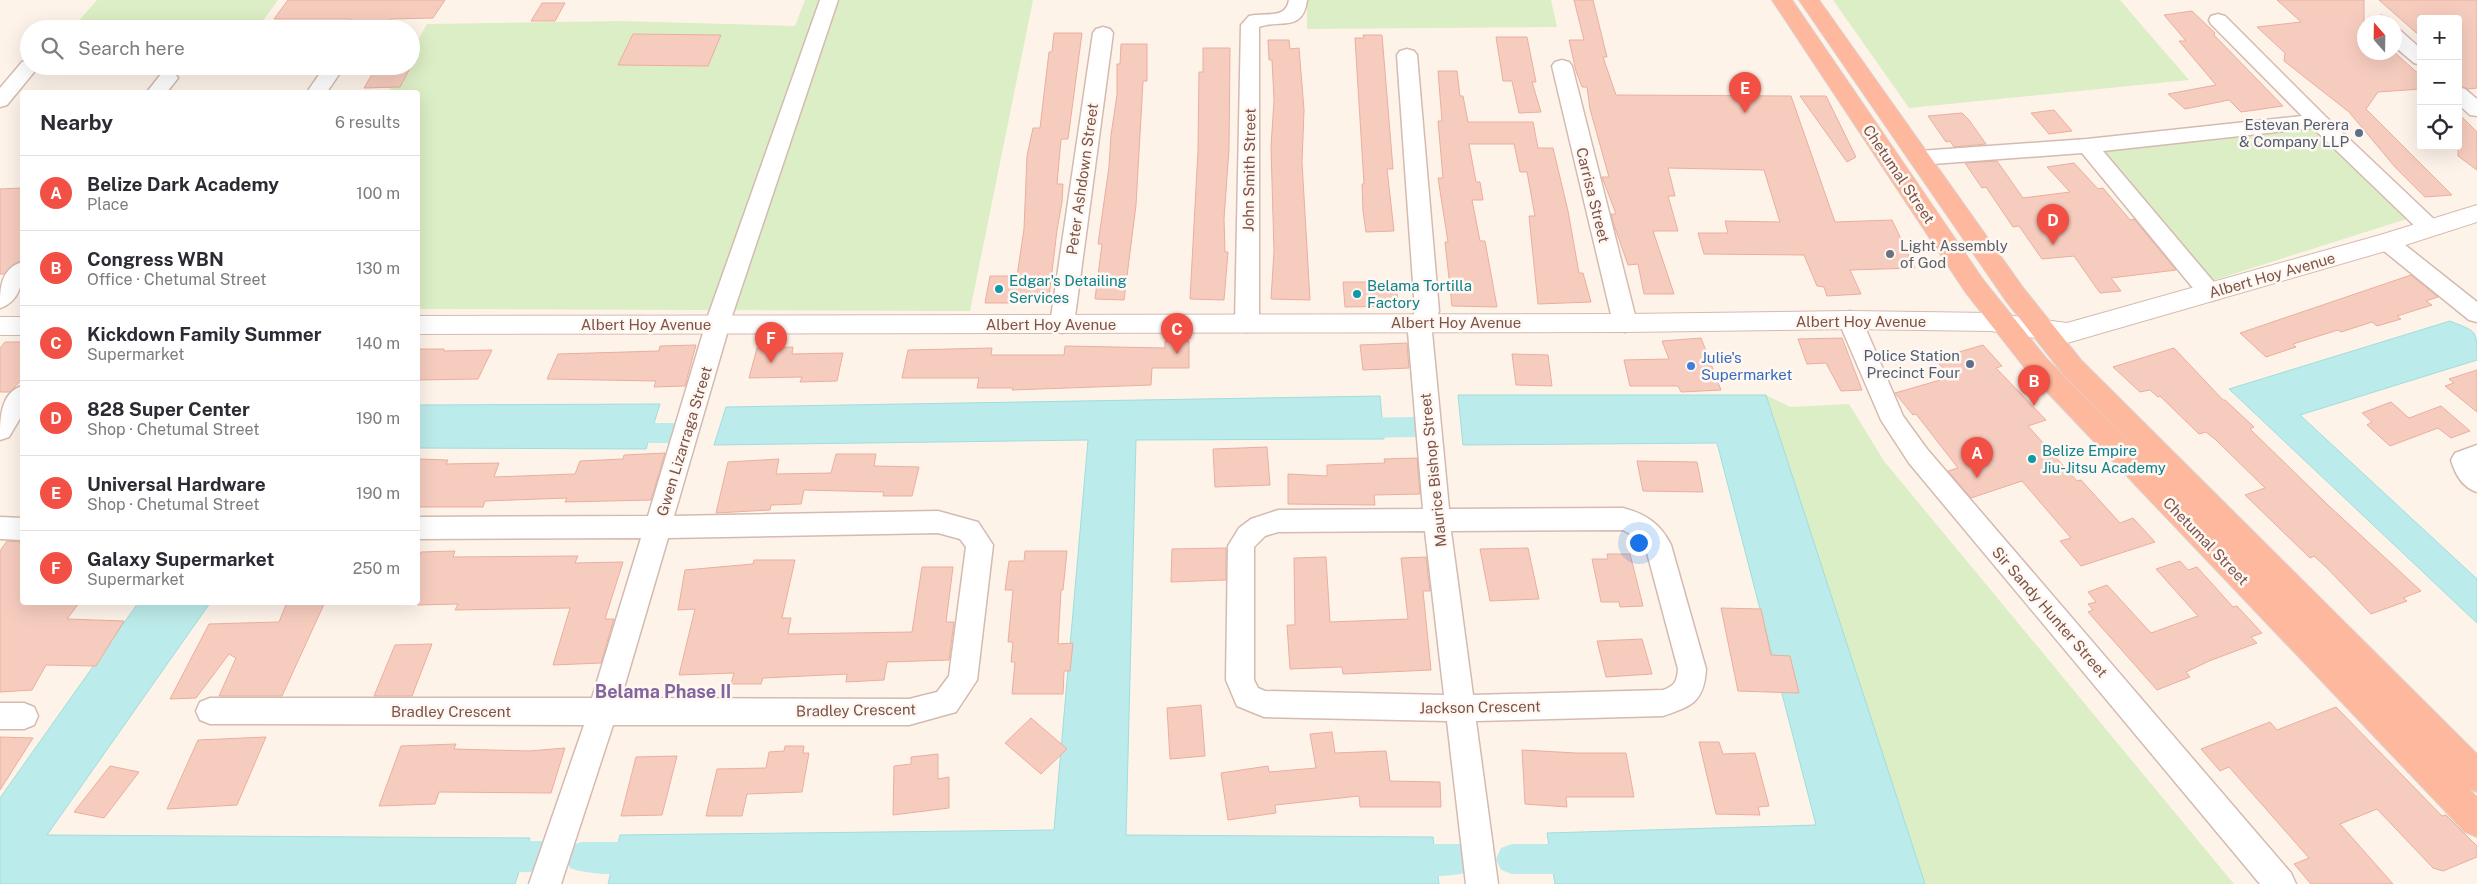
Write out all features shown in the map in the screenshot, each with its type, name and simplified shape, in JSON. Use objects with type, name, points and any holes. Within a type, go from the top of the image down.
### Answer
[{"type":"highway","name":"Chetumal Street","points":[[1802,10],[1919,158],[2041,328],[2072,366],[2477,778]]},
{"type":"highway","name":"Chetumal Street","points":[[1802,10],[1975,287],[2037,365],[2477,821]]},
{"type":"highway","points":[[2213,548],[2242,538]]},
{"type":"highway","points":[[2380,722],[2412,710]]},
{"type":"street","name":"Gwen Lizarraga Street","points":[[545,884],[602,712],[719,324],[829,0]]},
{"type":"street","name":"John Smith Street","points":[[1247,323],[1250,25],[1256,20],[1289,17],[1298,9],[1298,0]]},
{"type":"street","points":[[2218,20],[2318,121],[2430,228]]},
{"type":"street","name":"Peter Ashdown Street","points":[[1062,324],[1103,33]]},
{"type":"street","points":[[2402,42],[2417,55]]},
{"type":"street","name":"Maurice Bishop Street","points":[[1407,55],[1426,311],[1420,332],[1437,521],[1482,884]]},
{"type":"street","name":"Carrisa Street","points":[[1562,66],[1625,323]]},
{"type":"street","points":[[0,101],[22,75]]},
{"type":"street","points":[[318,90],[329,75]]},
{"type":"street","points":[[2462,96],[2477,110]]},
{"type":"street","points":[[1919,158],[2086,146],[2318,121]]},
{"type":"street","points":[[2086,146],[2210,293]]},
{"type":"street","name":"Albert Hoy Avenue","points":[[420,324],[1625,323],[1850,320],[2004,324],[2067,333],[2387,242],[2477,213]]},
{"type":"street","points":[[2387,242],[2477,314]]},
{"type":"street","points":[[0,300],[20,273]]},
{"type":"street","name":"Sir Sandy Hunter Street","points":[[1850,320],[1893,420],[1918,456],[2280,884]]},
{"type":"street","points":[[0,326],[20,326]]},
{"type":"street","points":[[0,430],[20,399]]},
{"type":"street","points":[[2477,455],[2464,460],[2466,468],[2477,482]]},
{"type":"street","name":"Jackson Crescent","points":[[1623,520],[1638,523],[1650,532],[1658,545],[1692,669],[1691,685],[1680,697],[1663,703],[1461,708],[1264,704],[1246,697],[1240,680],[1241,546],[1248,533],[1261,524],[1278,521],[1623,520]]},
{"type":"street","name":"Bradley Crescent","points":[[210,711],[909,712],[946,702],[963,680],[980,545],[969,530],[938,522],[657,527],[420,528]]},
{"type":"street","points":[[0,528],[20,529]]},
{"type":"green space","points":[[97,0],[278,0],[263,20],[79,20]]},
{"type":"green space","points":[[805,0],[1033,0],[970,311],[420,309],[420,90],[389,90],[398,75],[420,75],[420,36],[427,24],[620,21],[795,26]]},
{"type":"green space","points":[[1307,0],[1551,0],[1557,27],[1307,29]]},
{"type":"green space","points":[[1833,0],[2120,0],[2189,80],[1909,108]]},
{"type":"green space","points":[[2319,129],[2410,218],[2208,282],[2102,150]]},
{"type":"green space","points":[[1766,395],[1790,407],[1849,404],[1884,461],[2234,884],[1925,884]]},
{"type":"water","points":[[2450,321],[2466,327],[2474,333],[2477,342],[2477,360],[2300,415],[2477,579],[2477,623],[2229,389]]},
{"type":"water","points":[[1458,395],[1766,395],[1925,884],[1555,884],[1547,833],[1816,825],[1717,443],[1463,445]]},
{"type":"water","points":[[1380,396],[1384,439],[1136,440],[1126,835],[1433,837],[1439,884],[608,884],[620,835],[1054,830],[1088,440],[714,445],[726,407]]},
{"type":"water","points":[[660,404],[646,449],[420,448],[420,405]]},
{"type":"water","points":[[137,605],[209,605],[47,835],[530,838],[515,884],[0,884],[0,798]]},
{"type":"building","points":[[288,0],[445,0],[433,18],[390,20],[274,19]]},
{"type":"building","points":[[1574,0],[1593,0],[1607,57],[1603,57],[1616,95],[1791,96],[1835,222],[1892,220],[1915,268],[1850,270],[1861,294],[1827,296],[1824,287],[1817,286],[1804,255],[1704,254],[1698,233],[1728,233],[1725,221],[1780,222],[1764,170],[1668,168],[1675,196],[1668,196],[1678,231],[1653,231],[1674,294],[1644,294],[1638,264],[1628,265],[1613,222],[1611,214],[1616,214],[1602,177],[1609,177],[1590,109],[1587,87],[1582,87],[1576,71],[1569,40],[1584,40]]},
{"type":"building","points":[[2277,0],[2364,0],[2364,15],[2357,15],[2357,60],[2402,59],[2417,72],[2417,89],[2378,92],[2366,109],[2452,195],[2425,197],[2395,167],[2349,112],[2284,61],[2285,53],[2257,27],[2301,22]]},
{"type":"building","points":[[2379,0],[2477,0],[2477,88],[2468,89],[2462,87],[2462,15],[2417,15],[2417,33],[2402,20],[2402,15],[2396,15]]},
{"type":"building","points":[[542,3],[565,3],[555,21],[531,21]]},
{"type":"building","points":[[2192,11],[2283,106],[2241,112],[2229,100],[2185,109],[2168,94],[2216,85],[2179,41],[2186,41],[2164,15]]},
{"type":"building","points":[[1054,33],[1082,33],[1068,139],[1061,139],[1057,184],[1063,184],[1062,202],[1049,297],[1010,296],[1009,303],[985,303],[990,276],[1017,276],[1024,229],[1027,156],[1033,128],[1040,128],[1049,52],[1052,52]]},
{"type":"building","points":[[633,34],[721,35],[708,66],[618,65]]},
{"type":"building","points":[[1363,35],[1382,35],[1393,169],[1387,169],[1394,231],[1366,232],[1363,211],[1362,184],[1364,184],[1355,38],[1364,38]]},
{"type":"building","points":[[1496,37],[1527,37],[1536,82],[1532,82],[1541,112],[1519,113],[1512,81],[1503,81]]},
{"type":"building","points":[[1268,40],[1289,40],[1290,49],[1299,48],[1304,110],[1302,162],[1310,300],[1271,299],[1274,251],[1271,147],[1274,100],[1272,60],[1269,60]]},
{"type":"building","points":[[1121,44],[1147,44],[1147,81],[1143,81],[1136,205],[1124,300],[1095,299],[1102,244],[1098,244],[1109,167],[1111,135],[1117,95],[1117,64],[1120,64]]},
{"type":"building","points":[[1203,48],[1230,48],[1229,149],[1224,219],[1225,252],[1228,252],[1224,300],[1190,299],[1198,151],[1199,72],[1203,72]]},
{"type":"building","points":[[1438,71],[1457,71],[1460,96],[1463,96],[1468,122],[1533,122],[1538,148],[1553,148],[1568,211],[1579,273],[1583,273],[1591,302],[1538,304],[1529,216],[1535,216],[1527,172],[1520,172],[1514,144],[1469,144],[1476,182],[1480,182],[1483,200],[1472,200],[1480,241],[1485,241],[1497,307],[1452,306],[1445,242],[1448,242],[1438,178],[1443,178],[1438,121],[1442,121]]},
{"type":"building","points":[[372,75],[406,75],[400,87],[364,88]]},
{"type":"building","points":[[1800,96],[1826,96],[1856,157],[1847,162]]},
{"type":"building","points":[[2054,110],[2072,131],[2049,134],[2031,113]]},
{"type":"building","points":[[1962,113],[1986,144],[1954,147],[1950,141],[1946,142],[1928,116]]},
{"type":"building","points":[[2462,117],[2477,132],[2477,170],[2458,156],[2458,150],[2462,150]]},
{"type":"building","points":[[1997,161],[2023,198],[2070,192],[2047,167],[2074,163],[2098,189],[2103,188],[2130,220],[2134,219],[2176,270],[2111,278],[2121,291],[2100,293],[2074,256],[2042,259],[2019,226],[2013,227],[1986,187],[1982,188],[1965,163]]},
{"type":"building","points":[[20,188],[20,261],[4,274],[0,274],[0,189]]},
{"type":"building","points":[[2411,275],[2438,297],[2426,301],[2432,305],[2397,316],[2401,319],[2377,326],[2372,322],[2341,332],[2338,330],[2293,344],[2296,347],[2266,357],[2240,333]]},
{"type":"building","points":[[1343,282],[1395,282],[1399,306],[1345,307]]},
{"type":"building","name":"Julie's Supermarket","points":[[1701,338],[1721,390],[1681,392],[1678,386],[1630,386],[1624,360],[1669,359],[1662,341]]},
{"type":"building","points":[[1842,338],[1862,390],[1841,391],[1826,363],[1807,364],[1798,339]]},
{"type":"building","points":[[1165,341],[1189,341],[1189,368],[1152,368],[1151,385],[1012,390],[1013,388],[977,388],[979,378],[902,378],[908,350],[992,348],[991,355],[1064,355],[1065,346],[1165,348]]},
{"type":"building","points":[[5,342],[20,342],[20,381],[10,392],[0,392],[0,348]]},
{"type":"building","points":[[1407,343],[1409,368],[1363,370],[1360,345]]},
{"type":"building","points":[[696,345],[685,386],[654,387],[656,381],[547,379],[558,354],[659,351],[660,346]]},
{"type":"building","points":[[1983,345],[2002,366],[1996,368],[2046,420],[2028,426],[2077,481],[2081,480],[2120,523],[2133,518],[2155,542],[2081,566],[2060,541],[2071,538],[2022,481],[1971,498],[1948,471],[1958,468],[1916,414],[1913,415],[1895,393],[1951,377],[1935,359]]},
{"type":"building","points":[[793,347],[792,354],[843,353],[837,381],[800,382],[802,377],[749,378],[757,348]]},
{"type":"building","points":[[2174,348],[2223,400],[2254,427],[2250,429],[2328,505],[2421,591],[2403,598],[2407,601],[2371,614],[2326,567],[2314,556],[2310,558],[2245,495],[2265,488],[2216,440],[2206,432],[2199,434],[2160,396],[2158,397],[2150,390],[2140,392],[2113,367]]},
{"type":"building","points":[[420,349],[444,349],[444,351],[492,350],[478,379],[420,380]]},
{"type":"building","points":[[1512,354],[1548,355],[1552,386],[1516,385]]},
{"type":"building","points":[[2477,370],[2477,412],[2445,386],[2454,383],[2449,379]]},
{"type":"building","points":[[2391,402],[2409,418],[2441,406],[2470,431],[2451,438],[2438,428],[2390,446],[2367,425],[2372,422],[2362,413]]},
{"type":"building","points":[[1267,447],[1270,485],[1215,487],[1213,449]]},
{"type":"building","points":[[665,453],[651,500],[565,502],[567,498],[485,501],[483,507],[420,507],[420,459],[448,460],[446,464],[499,463],[494,477],[575,474],[580,461],[623,459],[624,455]]},
{"type":"building","points":[[836,454],[876,454],[874,466],[919,467],[912,496],[883,496],[884,492],[804,490],[801,504],[771,505],[770,510],[716,513],[728,462],[779,459],[776,474],[831,473]]},
{"type":"building","points":[[1417,458],[1420,494],[1374,495],[1375,505],[1288,504],[1288,474],[1327,476],[1327,465],[1385,463],[1384,459]]},
{"type":"building","points":[[1637,461],[1697,462],[1703,492],[1643,491]]},
{"type":"building","points":[[7,541],[20,542],[20,605],[78,605],[67,619],[124,621],[96,666],[46,665],[32,690],[0,692],[0,551]]},
{"type":"building","points":[[1226,548],[1226,580],[1171,582],[1172,549]]},
{"type":"building","points":[[1528,548],[1539,599],[1490,601],[1480,549]]},
{"type":"building","points":[[455,551],[453,557],[578,556],[575,563],[623,562],[605,619],[614,619],[601,663],[553,665],[570,608],[455,610],[458,604],[420,605],[421,552]]},
{"type":"building","points":[[1025,551],[1067,551],[1063,590],[1061,590],[1058,644],[1073,643],[1070,671],[1064,671],[1063,694],[1012,694],[1015,662],[1011,662],[1013,642],[1008,642],[1013,590],[1005,590],[1009,561],[1024,561]]},
{"type":"building","points":[[1607,554],[1630,554],[1643,606],[1620,607],[1619,602],[1601,602],[1592,559],[1608,559]]},
{"type":"building","points":[[1326,557],[1330,622],[1408,619],[1401,558],[1426,557],[1430,591],[1423,591],[1431,670],[1343,674],[1342,667],[1290,669],[1287,625],[1295,625],[1294,558]]},
{"type":"building","points":[[754,560],[795,560],[782,618],[791,618],[788,634],[912,632],[922,567],[953,567],[946,622],[954,622],[949,660],[887,662],[884,680],[846,682],[847,674],[763,678],[761,684],[731,684],[734,673],[679,675],[695,609],[678,610],[685,570],[753,564]]},
{"type":"building","points":[[2180,561],[2188,570],[2197,567],[2233,607],[2237,606],[2262,633],[2251,637],[2257,643],[2209,661],[2186,672],[2190,677],[2157,690],[2088,612],[2093,610],[2088,604],[2096,602],[2088,592],[2107,585],[2151,633],[2198,616],[2156,569]]},
{"type":"building","points":[[286,605],[324,605],[282,696],[219,696],[236,658],[229,654],[196,698],[170,699],[209,624],[279,622]]},
{"type":"building","points":[[1721,608],[1761,609],[1771,655],[1790,656],[1799,693],[1738,691]]},
{"type":"building","points":[[1642,639],[1652,674],[1606,677],[1597,641]]},
{"type":"building","points":[[432,644],[412,696],[374,696],[395,645]]},
{"type":"building","points":[[1201,705],[1205,756],[1170,759],[1167,708]]},
{"type":"building","points":[[2336,707],[2442,816],[2446,815],[2477,846],[2477,857],[2443,871],[2433,868],[2377,809],[2340,824],[2393,884],[2311,884],[2294,864],[2309,858],[2229,767],[2220,771],[2201,749],[2270,722],[2277,730]]},
{"type":"building","points":[[1031,718],[1067,749],[1041,774],[1005,743]]},
{"type":"building","points":[[1332,732],[1335,753],[1386,751],[1390,781],[1440,782],[1441,807],[1360,807],[1359,796],[1275,805],[1276,813],[1228,820],[1221,773],[1268,766],[1269,772],[1316,768],[1310,734]]},
{"type":"building","points":[[0,737],[33,738],[0,790]]},
{"type":"building","points":[[266,737],[237,805],[167,809],[198,740]]},
{"type":"building","points":[[1699,742],[1719,742],[1723,754],[1755,753],[1769,806],[1758,807],[1760,815],[1716,814]]},
{"type":"building","points":[[456,744],[454,749],[529,751],[565,748],[551,793],[439,792],[435,804],[379,806],[401,746]]},
{"type":"building","points":[[785,746],[804,746],[803,753],[809,753],[802,792],[747,794],[742,816],[706,816],[717,769],[766,768],[769,752],[784,751]]},
{"type":"building","points":[[1522,750],[1626,753],[1634,797],[1566,797],[1567,807],[1525,804]]},
{"type":"building","points":[[938,754],[938,779],[949,777],[949,808],[893,815],[894,766],[911,764],[911,757]]},
{"type":"building","points":[[677,756],[662,815],[621,816],[636,757]]},
{"type":"building","points":[[110,766],[139,772],[104,818],[74,812]]},
{"type":"waterway","points":[[1348,428],[1419,427]]},
{"type":"waterway","points":[[617,433],[675,433]]},
{"type":"waterway","points":[[490,856],[545,856]]},
{"type":"waterway","points":[[581,857],[649,857]]},
{"type":"waterway","points":[[1401,859],[1464,859]]},
{"type":"waterway","points":[[1512,859],[1585,859]]},
{"type":"place","name":"Universal Hardware","points":[[1745,113]]},
{"type":"place","name":"Estevan Perera & Company LLP","points":[[2359,133]]},
{"type":"place","name":"828 Super Center","points":[[2053,245]]},
{"type":"place","name":"Light Assembly of God","points":[[1890,254]]},
{"type":"place","name":"Edgar's Detailing Services","points":[[999,289]]},
{"type":"place","name":"Belama Tortilla Factory","points":[[1357,294]]},
{"type":"place","name":"Kickdown Family Summer","points":[[1177,354]]},
{"type":"place","name":"Galaxy Supermarket","points":[[771,363]]},
{"type":"place","name":"Police Station Precinct Four","points":[[1970,364]]},
{"type":"place","name":"Julie's Supermarket","points":[[1691,366]]},
{"type":"place","name":"Congress WBN","points":[[2034,406]]},
{"type":"place","name":"Belize Empire Jiu-Jitsu Academy","points":[[2032,459]]},
{"type":"place","name":"Belize Dark Academy","points":[[1977,478]]},
{"type":"district","name":"Belama Phase II","points":[[663,691]]}]
